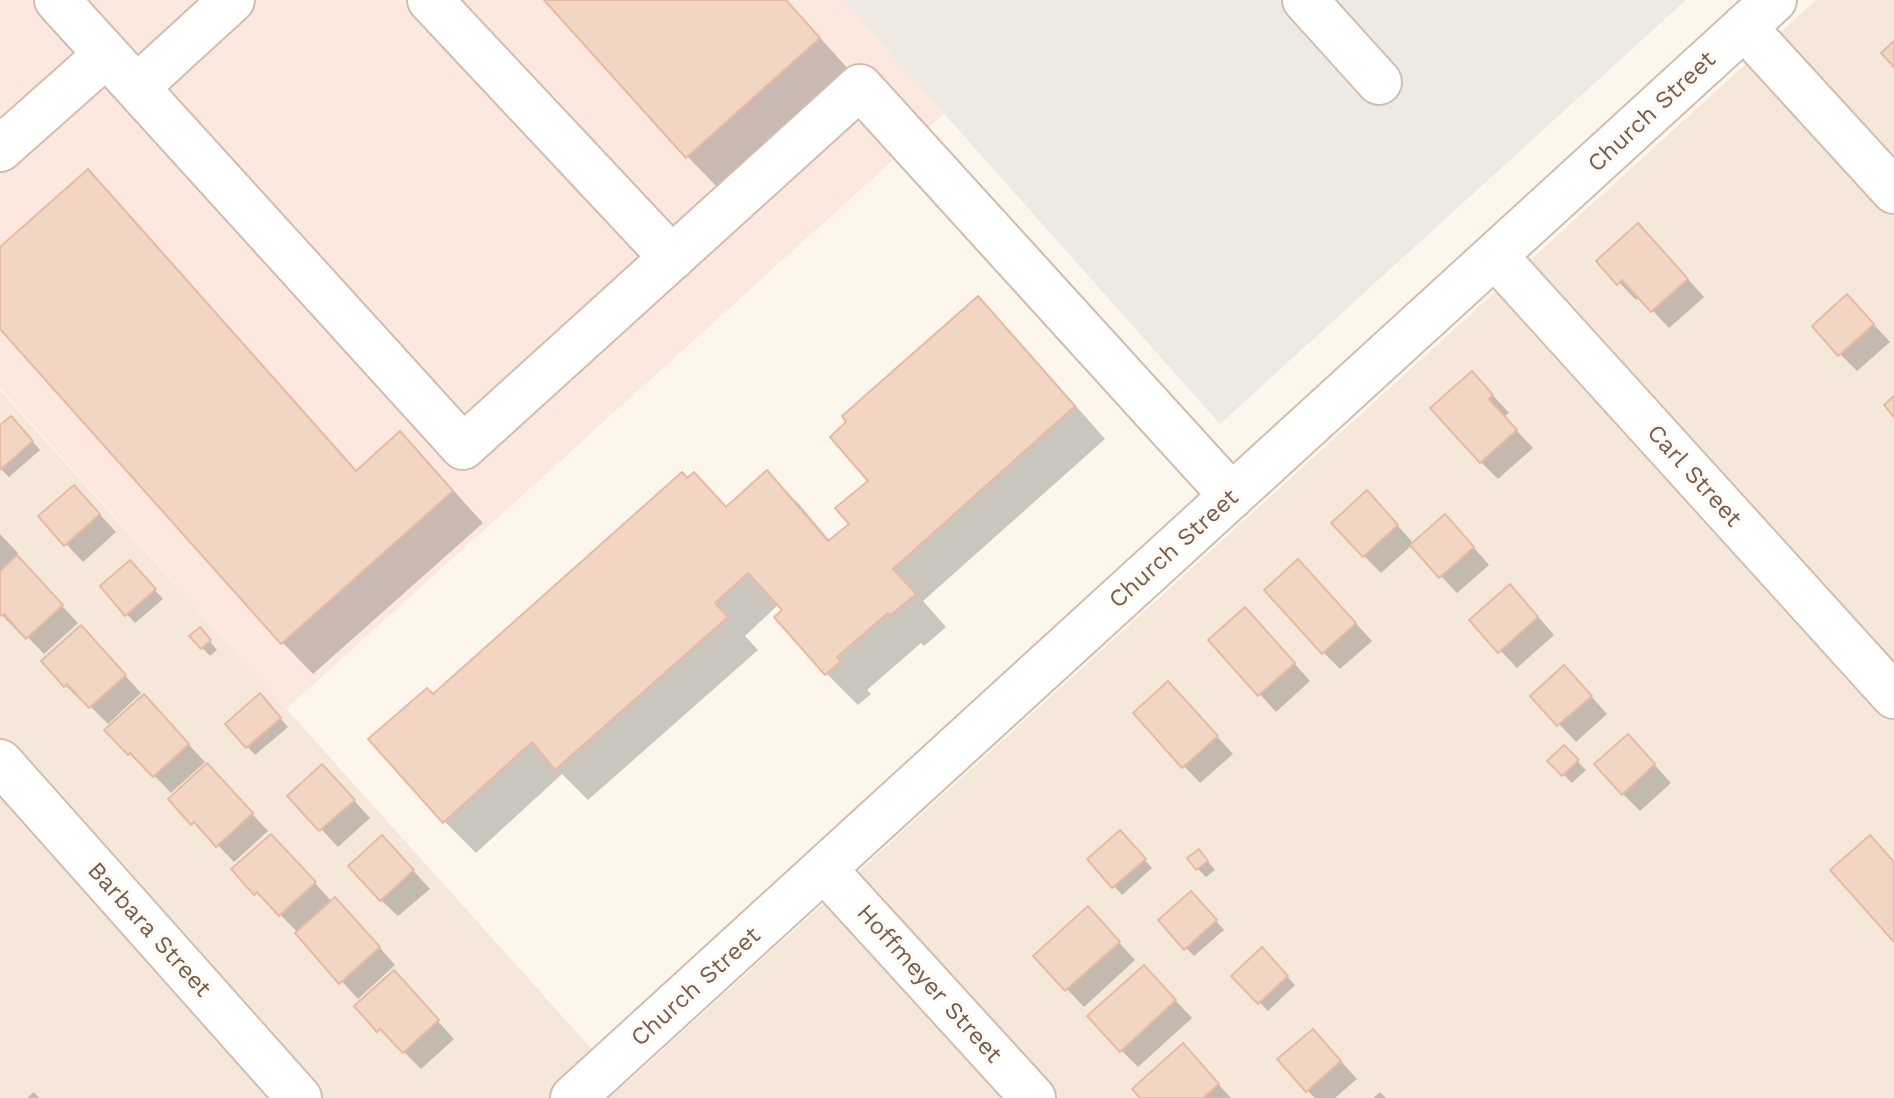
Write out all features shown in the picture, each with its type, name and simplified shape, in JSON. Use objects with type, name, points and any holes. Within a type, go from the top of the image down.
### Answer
[{"type":"street","points":[[57,0],[463,447],[860,87],[1232,496]]},
{"type":"street","points":[[137,87],[232,0]]},
{"type":"street","points":[[430,0],[672,258]]},
{"type":"street","points":[[1305,0],[1379,82]]},
{"type":"street","points":[[1759,14],[1894,191]]},
{"type":"street","name":"Church Street","points":[[573,1098],[1759,14]]},
{"type":"street","points":[[0,149],[106,55]]},
{"type":"street","name":"Carl Street","points":[[1495,256],[1894,696]]},
{"type":"street","name":"Barbara Street","points":[[0,762],[299,1098]]},
{"type":"street","name":"Hoffmeyer Street","points":[[824,869],[1033,1098]]},
{"type":"shaded area","points":[[0,0],[843,0],[944,114],[286,709],[0,388]]},
{"type":"shaded area","points":[[843,0],[1686,0],[1220,424]]},
{"type":"shaded area","points":[[1816,0],[1894,0],[1894,1098],[0,1098],[0,390],[624,1085]]},
{"type":"building","points":[[544,0],[786,0],[820,38],[686,158]]},
{"type":"building","points":[[1894,41],[1894,67],[1881,53]]},
{"type":"building","points":[[88,169],[356,471],[400,431],[453,491],[281,644],[0,329],[0,247]]},
{"type":"building","points":[[1638,223],[1688,279],[1651,312],[1622,280],[1617,285],[1596,261]]},
{"type":"building","points":[[1847,294],[1874,324],[1838,356],[1812,326]]},
{"type":"building","points":[[978,296],[1075,406],[893,569],[916,594],[891,615],[888,613],[837,657],[841,661],[825,675],[774,617],[782,610],[748,573],[715,603],[728,617],[555,770],[532,742],[443,823],[368,739],[427,688],[433,694],[682,472],[687,478],[694,472],[726,507],[767,470],[828,541],[849,524],[835,508],[868,481],[830,437],[846,422],[842,416]]},
{"type":"building","points":[[1472,371],[1493,395],[1489,399],[1517,430],[1480,463],[1430,408]]},
{"type":"building","points":[[1894,396],[1894,417],[1884,405]]},
{"type":"building","points":[[11,416],[33,441],[0,470],[0,425]]},
{"type":"building","points":[[74,485],[100,514],[64,546],[38,516]]},
{"type":"building","points":[[1367,490],[1398,525],[1363,557],[1331,523]]},
{"type":"building","points":[[1445,514],[1474,547],[1439,578],[1410,545]]},
{"type":"building","points":[[17,555],[63,605],[26,639],[4,614],[0,616],[0,571]]},
{"type":"building","points":[[1298,559],[1356,623],[1322,654],[1264,590]]},
{"type":"building","points":[[130,560],[156,589],[125,616],[100,586]]},
{"type":"building","points":[[1510,584],[1538,617],[1498,653],[1469,620]]},
{"type":"building","points":[[1245,607],[1295,663],[1258,696],[1208,640]]},
{"type":"building","points":[[81,625],[126,675],[89,708],[67,684],[64,687],[41,661]]},
{"type":"building","points":[[200,627],[211,640],[201,649],[189,636]]},
{"type":"building","points":[[1564,665],[1592,696],[1557,726],[1530,696]]},
{"type":"building","points":[[1168,681],[1218,736],[1182,768],[1133,713]]},
{"type":"building","points":[[260,693],[281,718],[246,748],[225,724]]},
{"type":"building","points":[[144,694],[189,744],[153,777],[104,730]]},
{"type":"building","points":[[1628,734],[1655,764],[1622,795],[1594,764]]},
{"type":"building","points":[[1564,745],[1579,760],[1562,776],[1547,761]]},
{"type":"building","points":[[207,763],[253,813],[216,847],[168,799]]},
{"type":"building","points":[[322,764],[355,800],[319,831],[287,796]]},
{"type":"building","points":[[1120,830],[1146,859],[1112,888],[1087,859]]},
{"type":"building","points":[[271,834],[316,882],[279,916],[257,892],[254,895],[231,869]]},
{"type":"building","points":[[382,835],[414,870],[380,901],[348,866]]},
{"type":"building","points":[[1870,835],[1894,862],[1894,942],[1830,870]]},
{"type":"building","points":[[1199,849],[1208,861],[1196,870],[1187,858]]},
{"type":"building","points":[[1191,891],[1217,920],[1184,950],[1158,920]]},
{"type":"building","points":[[335,897],[380,947],[339,984],[295,933]]},
{"type":"building","points":[[1088,906],[1120,942],[1065,991],[1033,956]]},
{"type":"building","points":[[1262,947],[1288,976],[1258,1004],[1231,976]]},
{"type":"building","points":[[1144,965],[1176,1000],[1120,1052],[1087,1016]]},
{"type":"building","points":[[394,970],[439,1020],[403,1053],[380,1029],[377,1032],[354,1006]]},
{"type":"building","points":[[1313,1029],[1341,1061],[1306,1092],[1277,1059]]},
{"type":"building","points":[[1183,1043],[1219,1084],[1203,1098],[1140,1098],[1132,1089]]}]
